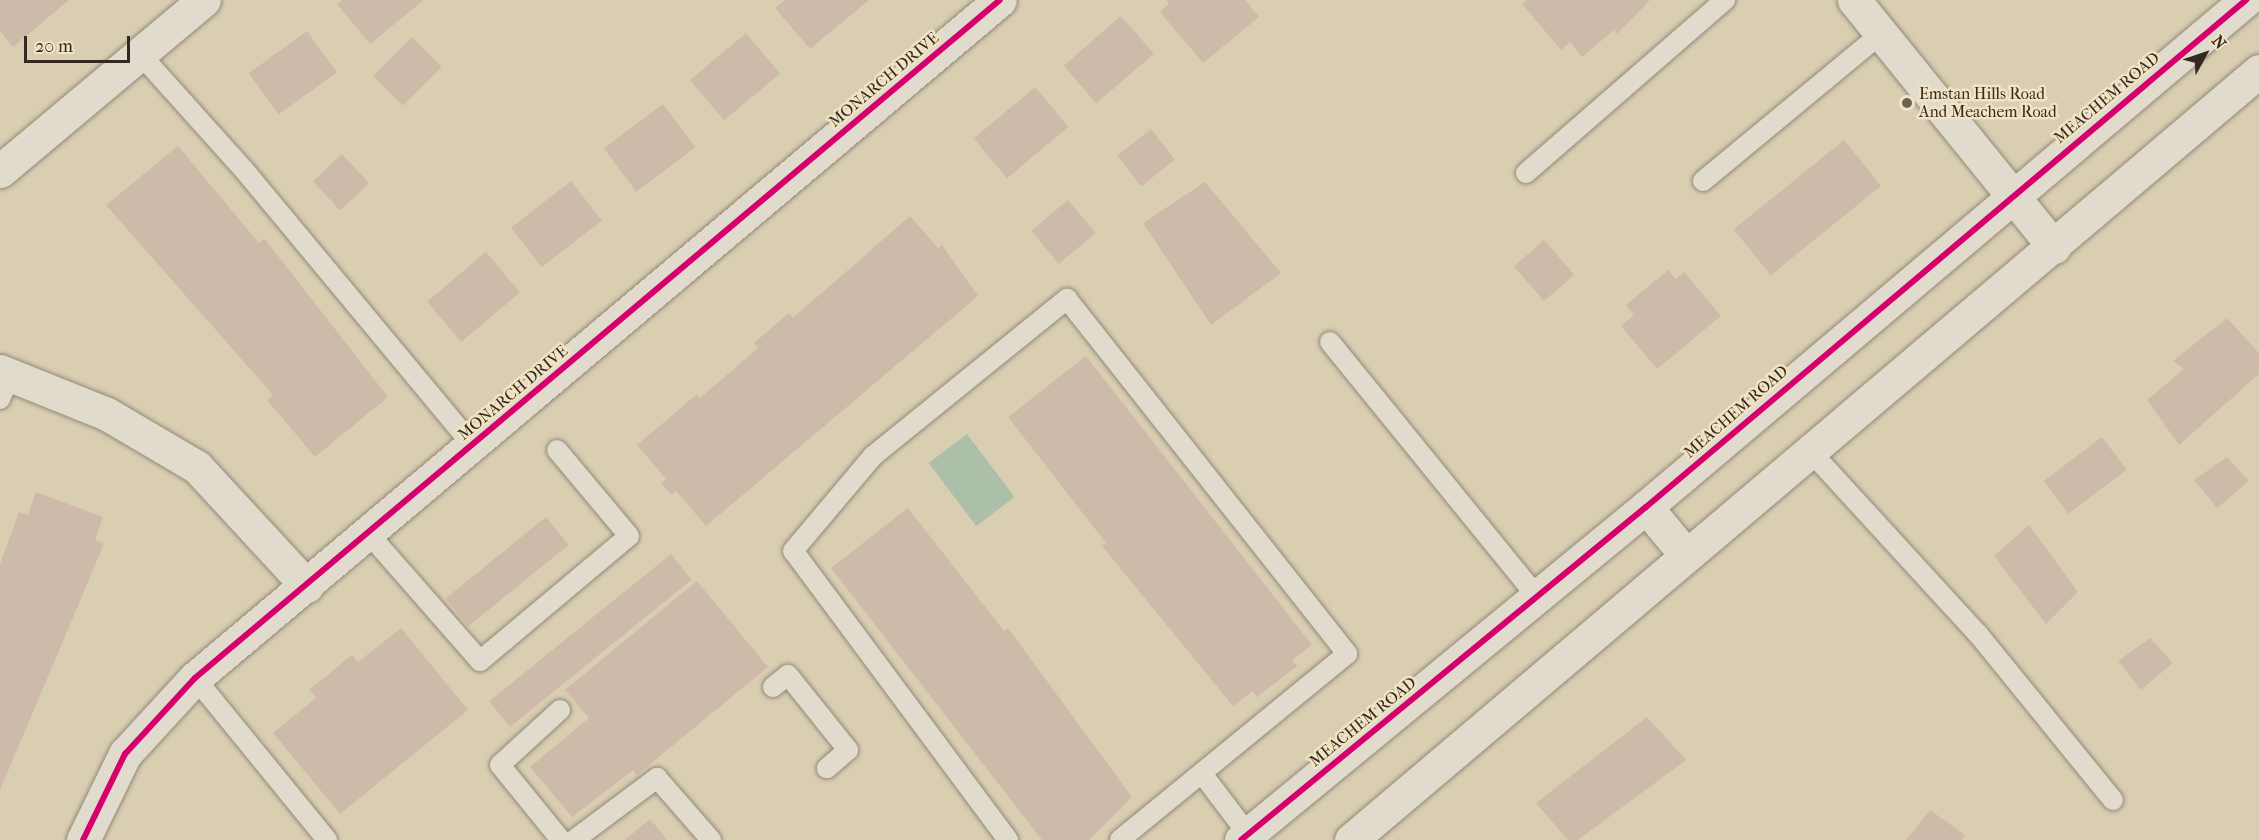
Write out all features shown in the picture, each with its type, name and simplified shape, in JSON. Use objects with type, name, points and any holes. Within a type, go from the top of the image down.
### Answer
[{"type":"street","points":[[0,171],[204,0]]},
{"type":"street","name":"MONARCH DRIVE","points":[[83,840],[125,754],[195,678],[1000,0]]},
{"type":"street","points":[[1854,0],[2054,247]]},
{"type":"street","name":"MEACHEM ROAD","points":[[1247,838],[1646,507],[2011,195],[2246,0]]},
{"type":"street","points":[[1351,840],[1686,555],[2054,247],[2259,71]]},
{"type":"street","points":[[3,382],[107,414],[196,467],[307,586]]},
{"type":"street","points":[[1646,507],[1686,555]]},
{"type":"lane","points":[[1526,173],[1725,0]]},
{"type":"lane","points":[[1703,181],[1882,33]]},
{"type":"lane","points":[[140,54],[472,444]]},
{"type":"lane","points":[[1008,840],[793,551],[873,456],[1067,299],[1347,654],[1203,775],[1120,840]]},
{"type":"lane","points":[[1330,342],[1537,597]]},
{"type":"lane","points":[[368,533],[480,661],[629,536],[557,450]]},
{"type":"lane","points":[[1810,452],[1978,634],[2113,800]]},
{"type":"lane","points":[[773,687],[788,675],[848,750],[827,768]]},
{"type":"lane","points":[[195,678],[327,840]]},
{"type":"lane","points":[[560,710],[500,765],[561,840]]},
{"type":"lane","points":[[1203,775],[1247,838]]},
{"type":"lane","points":[[574,840],[657,778],[711,840]]},
{"type":"shaded area","points":[[967,434],[1015,497],[976,526],[929,463]]},
{"type":"building","points":[[0,0],[69,0],[13,47],[0,31]]},
{"type":"building","points":[[342,0],[424,0],[370,44],[337,4]]},
{"type":"building","points":[[785,0],[869,0],[810,49],[775,8]]},
{"type":"building","points":[[1166,0],[1245,0],[1259,17],[1203,63],[1160,12],[1169,4]]},
{"type":"building","points":[[1527,0],[1650,0],[1617,34],[1614,30],[1582,57],[1570,42],[1561,50],[1522,4]]},
{"type":"building","points":[[1121,16],[1154,54],[1096,104],[1064,66]]},
{"type":"building","points":[[307,31],[337,72],[279,115],[249,73]]},
{"type":"building","points":[[746,33],[780,74],[724,121],[690,80]]},
{"type":"building","points":[[412,37],[442,67],[403,106],[373,76]]},
{"type":"building","points":[[1035,87],[1068,127],[1007,178],[974,138]]},
{"type":"building","points":[[663,104],[695,147],[636,192],[604,149]]},
{"type":"building","points":[[1151,129],[1175,160],[1141,186],[1117,155]]},
{"type":"building","points":[[1844,140],[1881,186],[1771,275],[1734,229]]},
{"type":"building","points":[[178,146],[259,243],[264,238],[388,397],[315,457],[267,400],[273,395],[106,205]]},
{"type":"building","points":[[342,154],[369,183],[340,211],[313,181]]},
{"type":"building","points":[[571,181],[602,220],[542,267],[511,228]]},
{"type":"building","points":[[1205,182],[1281,273],[1211,325],[1143,223]]},
{"type":"building","points":[[1068,200],[1096,233],[1059,264],[1031,231]]},
{"type":"building","points":[[910,216],[938,248],[942,245],[978,296],[706,526],[676,491],[671,495],[661,483],[666,479],[637,445],[697,394],[700,398],[758,348],[754,343],[789,313],[793,318]]},
{"type":"building","points":[[1544,240],[1574,275],[1544,301],[1514,266]]},
{"type":"building","points":[[486,252],[520,293],[461,342],[427,301]]},
{"type":"building","points":[[1668,270],[1676,279],[1684,272],[1721,316],[1657,369],[1621,326],[1634,315],[1626,305]]},
{"type":"building","points":[[2227,318],[2259,353],[2259,374],[2179,445],[2147,400],[2184,369],[2173,361]]},
{"type":"building","points":[[1086,356],[1312,645],[1292,660],[1297,666],[1257,697],[1253,691],[1233,706],[1102,546],[1106,543],[1008,417]]},
{"type":"building","points":[[2102,437],[2127,470],[2068,514],[2044,481]]},
{"type":"building","points":[[2227,457],[2249,481],[2217,508],[2194,480]]},
{"type":"building","points":[[36,492],[103,517],[95,540],[104,544],[0,790],[0,564],[19,512],[28,515]]},
{"type":"building","points":[[908,508],[1004,631],[1008,628],[1132,797],[1089,840],[1042,840],[831,568]]},
{"type":"building","points":[[546,517],[569,545],[468,626],[446,598]]},
{"type":"building","points":[[2029,525],[2078,592],[2046,624],[1994,556]]},
{"type":"building","points":[[671,554],[692,580],[510,727],[489,701]]},
{"type":"building","points":[[697,581],[768,667],[637,775],[633,770],[572,817],[530,767],[589,718],[565,690]]},
{"type":"building","points":[[401,628],[468,710],[340,814],[273,733],[316,698],[309,690],[352,655],[358,662]]},
{"type":"building","points":[[2150,638],[2173,663],[2141,690],[2118,661]]},
{"type":"building","points":[[1647,717],[1686,760],[1578,840],[1568,840],[1536,803]]},
{"type":"building","points":[[1930,810],[1965,835],[1962,840],[1906,840]]},
{"type":"building","points":[[650,819],[667,840],[625,840]]},
{"type":"cycle path","points":[[83,840],[125,754],[195,678],[1000,0]]},
{"type":"cycle path","points":[[1241,840],[1646,507],[2246,0]]},
{"type":"place","name":"Emstan Hills Road And Meachem Road","points":[[1907,103]]}]
